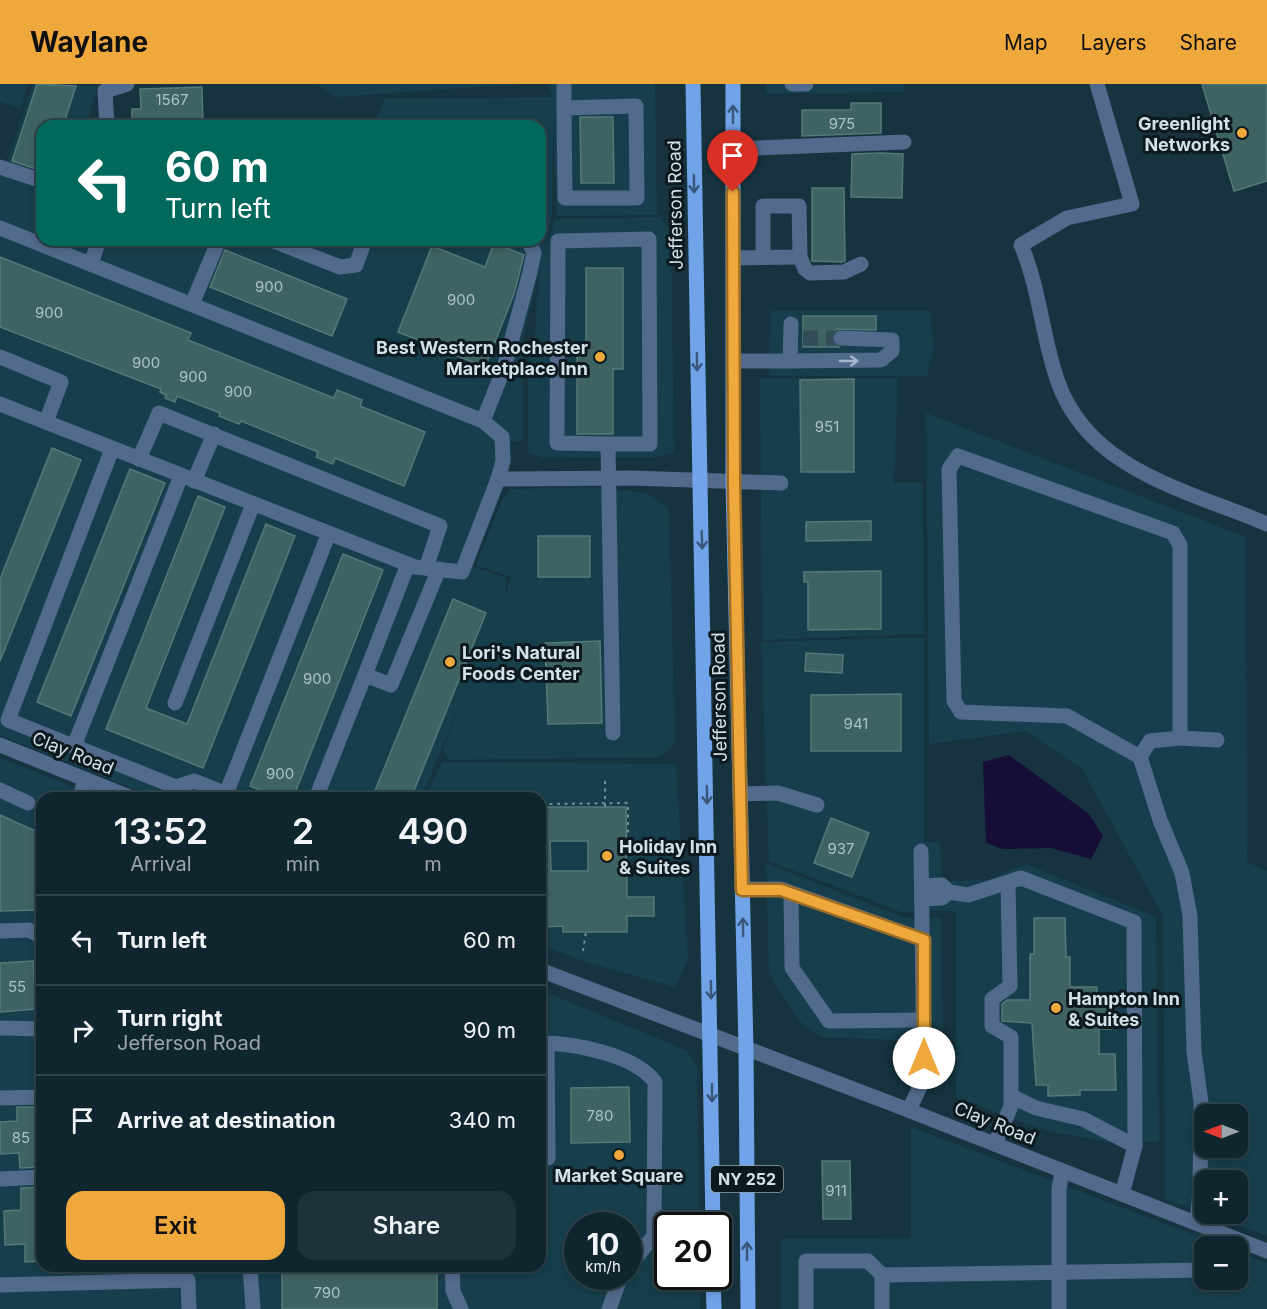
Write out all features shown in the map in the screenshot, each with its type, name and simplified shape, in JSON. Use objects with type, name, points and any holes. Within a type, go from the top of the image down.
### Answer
[{"type":"main road","name":"Jefferson Road","points":[[693,84],[713,1212]]},
{"type":"main road","name":"Jefferson Road","points":[[733,84],[734,483],[746,1049],[748,1309]]},
{"type":"main road","points":[[713,1290],[714,1309]]},
{"type":"street","points":[[107,120],[105,91],[128,84]]},
{"type":"street","points":[[564,84],[564,111],[565,198],[637,198],[636,106],[564,111]]},
{"type":"street","points":[[792,84],[806,84]]},
{"type":"street","points":[[1097,84],[1132,204],[1067,218],[1021,245],[1037,290],[1059,384],[1071,410],[1087,432],[1108,452],[1132,469],[1267,524]]},
{"type":"street","points":[[733,149],[904,142]]},
{"type":"street","points":[[0,167],[36,180]]},
{"type":"street","points":[[763,257],[763,206],[799,206],[800,257],[805,269],[810,273],[844,272],[861,264]]},
{"type":"street","points":[[0,228],[36,242]]},
{"type":"street","points":[[649,239],[650,444],[608,444],[557,443],[558,241],[649,239]]},
{"type":"street","points":[[0,404],[408,564],[432,569],[462,572],[498,479],[503,461],[502,437],[483,421],[46,246]]},
{"type":"street","points":[[91,264],[97,246]]},
{"type":"street","points":[[192,304],[216,246]]},
{"type":"street","points":[[286,246],[340,267],[356,265],[363,246]]},
{"type":"street","points":[[483,421],[504,368],[529,276],[534,253],[531,246]]},
{"type":"street","points":[[733,258],[800,257]]},
{"type":"street","points":[[790,361],[795,334]]},
{"type":"street","points":[[734,361],[881,360],[892,351],[892,340],[841,338]]},
{"type":"street","points":[[0,357],[61,382],[46,422]]},
{"type":"street","points":[[139,459],[159,413],[441,526],[432,569],[392,685],[364,675]]},
{"type":"street","points":[[74,746],[188,478],[214,434]]},
{"type":"street","points":[[608,444],[613,734]]},
{"type":"street","points":[[112,449],[8,720],[177,787],[194,781],[222,792]]},
{"type":"street","points":[[1180,738],[1180,545],[1173,533],[958,456],[949,469],[954,700],[961,712],[1067,716],[1140,757],[1160,820],[1182,873],[1190,916],[1194,1052],[1201,1102],[1200,1170]]},
{"type":"street","points":[[498,479],[610,478],[781,483]]},
{"type":"street","points":[[175,703],[253,504]]},
{"type":"street","points":[[233,792],[329,533]]},
{"type":"street","points":[[318,792],[408,564]]},
{"type":"street","points":[[1140,757],[1150,741],[1180,738],[1217,740]]},
{"type":"street","name":"Clay Road","points":[[0,746],[117,792]]},
{"type":"street","points":[[82,792],[85,779]]},
{"type":"street","points":[[0,790],[28,803]]},
{"type":"street","points":[[740,794],[778,793],[817,805]]},
{"type":"street","points":[[909,1110],[924,1078],[924,940],[921,851]]},
{"type":"street","points":[[922,892],[942,898],[949,892],[969,895],[1021,878],[1134,922],[1135,1146],[1122,1194]]},
{"type":"street","points":[[995,1144],[1011,1106],[1011,1037],[992,1026],[992,999],[1010,986],[1008,883]]},
{"type":"street","points":[[742,890],[781,890],[924,940]]},
{"type":"street","points":[[791,893],[792,968],[829,1021],[924,1020]]},
{"type":"street","points":[[0,931],[29,930],[36,934]]},
{"type":"street","name":"Clay Road","points":[[546,972],[1194,1221]]},
{"type":"street","points":[[0,1028],[36,1029]]},
{"type":"street","points":[[546,1043],[590,1047],[648,1073],[655,1082],[654,1236],[642,1251]]},
{"type":"street","points":[[0,1098],[36,1096]]},
{"type":"street","points":[[1011,1096],[1036,1108],[1090,1122],[1135,1146]]},
{"type":"street","points":[[546,1100],[548,1158]]},
{"type":"street","points":[[1059,1309],[1059,1189],[1062,1171]]},
{"type":"street","points":[[0,1179],[36,1177]]},
{"type":"street","name":"Clay Road","points":[[1200,1224],[1216,1236]]},
{"type":"street","name":"Clay Road","points":[[1248,1246],[1267,1251]]},
{"type":"street","points":[[806,1309],[806,1261],[868,1261],[882,1275],[882,1309]]},
{"type":"street","points":[[882,1275],[1194,1270]]},
{"type":"street","points":[[250,1272],[253,1309]]},
{"type":"street","points":[[452,1272],[453,1291],[461,1309]]},
{"type":"street","points":[[0,1285],[188,1280],[189,1309]]},
{"type":"street","points":[[609,1309],[616,1290]]},
{"type":"path","points":[[605,781],[605,805]]},
{"type":"path","points":[[546,804],[628,803],[628,875]]},
{"type":"path","points":[[583,951],[586,932]]},
{"type":"shaded area","points":[[0,84],[28,84],[21,108],[0,102]]},
{"type":"shaded area","points":[[33,84],[98,86],[88,120],[36,120],[36,246],[181,246],[188,249],[189,246],[545,246],[543,255],[555,219],[660,217],[671,231],[674,453],[657,457],[543,458],[528,453],[528,365],[535,334],[539,272],[523,338],[523,441],[511,441],[512,458],[500,498],[472,566],[506,578],[505,596],[511,577],[476,565],[502,500],[511,489],[591,487],[647,493],[669,508],[675,743],[660,757],[448,760],[443,749],[467,688],[424,792],[140,792],[0,735],[0,176],[2,176]]},
{"type":"shaded area","points":[[316,84],[522,84],[337,97]]},
{"type":"shaded area","points":[[548,84],[655,84],[657,215],[557,216],[553,119],[552,218],[546,243],[546,120],[376,120],[384,99],[552,97]]},
{"type":"shaded area","points":[[766,84],[904,84],[904,92],[766,94]]},
{"type":"shaded area","points":[[770,311],[930,311],[934,347],[927,376],[769,376]]},
{"type":"shaded area","points":[[760,378],[898,378],[894,483],[923,483],[924,634],[762,640]]},
{"type":"shaded area","points":[[926,413],[1246,537],[1247,862],[1267,871],[1267,1235],[1235,1224],[1248,1224],[1248,1170],[1194,1170],[1194,1209],[1165,1199],[1163,916],[1082,769],[1026,731],[929,744]]},
{"type":"shaded area","points":[[924,637],[924,842],[940,842],[942,881],[988,880],[1026,864],[1156,917],[1159,1141],[1113,1143],[1054,1132],[1023,1123],[956,1097],[956,911],[901,912],[769,861],[761,642]]},
{"type":"shaded area","points":[[1009,755],[1089,814],[1103,836],[1091,859],[1051,848],[1003,849],[986,843],[983,762]]},
{"type":"shaded area","name":"Market Square","points":[[0,758],[87,792],[36,792],[36,1272],[546,1272],[546,992],[674,1045],[688,1052],[697,1067],[699,1212],[654,1212],[654,1290],[700,1290],[700,1309],[0,1309]]},
{"type":"shaded area","points":[[442,762],[676,764],[688,960],[675,987],[589,963],[546,947],[546,792],[428,792]]},
{"type":"shaded area","points":[[766,863],[905,918],[941,918],[943,1042],[822,1037],[803,1025],[774,983],[769,971]]},
{"type":"shaded area","points":[[911,1127],[1197,1236],[1194,1236],[1194,1290],[1248,1290],[1248,1256],[1267,1263],[1267,1309],[781,1309],[781,1239],[911,1238]]},
{"type":"building","points":[[37,84],[76,86],[65,120],[36,120],[36,169],[12,161]]},
{"type":"building","name":"Greenlight Networks","points":[[1202,84],[1267,84],[1267,181],[1234,191]]},
{"type":"building","points":[[202,87],[203,120],[132,120],[132,109],[141,109],[140,89]]},
{"type":"building","points":[[851,103],[881,103],[881,133],[802,136],[802,110],[851,110]]},
{"type":"building","points":[[580,117],[613,117],[614,183],[581,183]]},
{"type":"building","points":[[852,154],[903,154],[902,198],[851,197]]},
{"type":"building","points":[[812,188],[844,188],[845,261],[812,261]]},
{"type":"building","points":[[432,246],[485,267],[493,246],[502,246],[524,255],[514,294],[485,367],[398,332]]},
{"type":"building","points":[[225,250],[347,299],[332,336],[210,287]]},
{"type":"building","points":[[0,257],[191,333],[188,340],[334,398],[337,390],[362,400],[360,406],[425,432],[404,486],[335,458],[333,464],[316,457],[318,452],[241,421],[239,424],[219,416],[220,413],[177,396],[175,402],[165,398],[166,395],[160,392],[161,389],[0,327]]},
{"type":"building","name":"Best Western Rochester Marketplace Inn","points":[[586,268],[623,268],[623,369],[613,369],[613,434],[577,434],[577,346],[586,346]]},
{"type":"building","points":[[803,316],[876,316],[876,330],[837,329],[831,338],[839,347],[803,347]]},
{"type":"building","points":[[854,379],[854,472],[801,472],[800,380]]},
{"type":"building","points":[[52,448],[81,460],[0,661],[0,579]]},
{"type":"building","points":[[130,469],[165,483],[71,716],[37,702]]},
{"type":"building","points":[[198,496],[225,507],[146,708],[187,724],[266,524],[295,536],[203,768],[106,729]]},
{"type":"building","points":[[871,521],[871,540],[806,541],[806,522]]},
{"type":"building","points":[[538,536],[590,536],[590,577],[538,577]]},
{"type":"building","points":[[343,554],[383,570],[295,792],[265,792],[250,786]]},
{"type":"building","points":[[881,571],[881,629],[808,630],[808,582],[804,582],[804,572]]},
{"type":"building","points":[[453,599],[486,613],[413,792],[374,792]]},
{"type":"building","points":[[600,641],[602,723],[548,724],[545,643]]},
{"type":"building","points":[[806,653],[843,655],[842,673],[805,671]]},
{"type":"building","points":[[901,694],[901,751],[811,751],[811,695]]},
{"type":"building","name":"Holiday Inn & Suites","points":[[546,807],[626,807],[627,897],[654,897],[654,916],[627,916],[627,932],[563,932],[563,926],[546,927]],"holes":[[[550,841],[588,841],[588,871],[551,871]]]},
{"type":"building","points":[[0,815],[36,831],[36,910],[0,911]]},
{"type":"building","points":[[831,818],[869,833],[852,877],[814,863]]},
{"type":"building","name":"Hampton Inn & Suites","points":[[1034,918],[1065,918],[1066,957],[1070,957],[1070,987],[1097,987],[1097,994],[1111,994],[1111,1029],[1099,1029],[1099,1054],[1115,1054],[1116,1090],[1080,1090],[1080,1095],[1048,1096],[1048,1085],[1036,1085],[1032,1023],[1002,1021],[1002,1004],[1007,1000],[1030,1000],[1030,954],[1034,954]]},
{"type":"building","points":[[33,961],[36,1009],[0,1012],[0,963]]},
{"type":"building","points":[[629,1087],[630,1142],[571,1143],[571,1088]]},
{"type":"building","points":[[17,1107],[36,1107],[36,1167],[20,1168],[19,1153],[0,1154],[0,1122],[17,1121]]},
{"type":"building","points":[[822,1161],[850,1161],[851,1219],[823,1219]]},
{"type":"building","points":[[36,1187],[36,1261],[25,1262],[25,1244],[5,1245],[4,1211],[21,1210],[21,1188]]},
{"type":"building","points":[[282,1272],[437,1272],[437,1309],[282,1309]]},
{"type":"tunnel","points":[[803,338],[841,338]]},
{"type":"place","name":"Greenlight Networks","points":[[1242,133]]},
{"type":"place","name":"Best Western Rochester Marketplace Inn","points":[[600,357]]},
{"type":"place","name":"Lori's Natural Foods Center","points":[[450,662]]},
{"type":"place","name":"Holiday Inn & Suites","points":[[607,856]]},
{"type":"place","name":"Hampton Inn & Suites","points":[[1056,1008]]},
{"type":"place","name":"Market Square","points":[[619,1155]]},
{"type":"route","points":[[733,192],[734,483],[742,890],[781,890],[924,940],[924,1058]]}]
